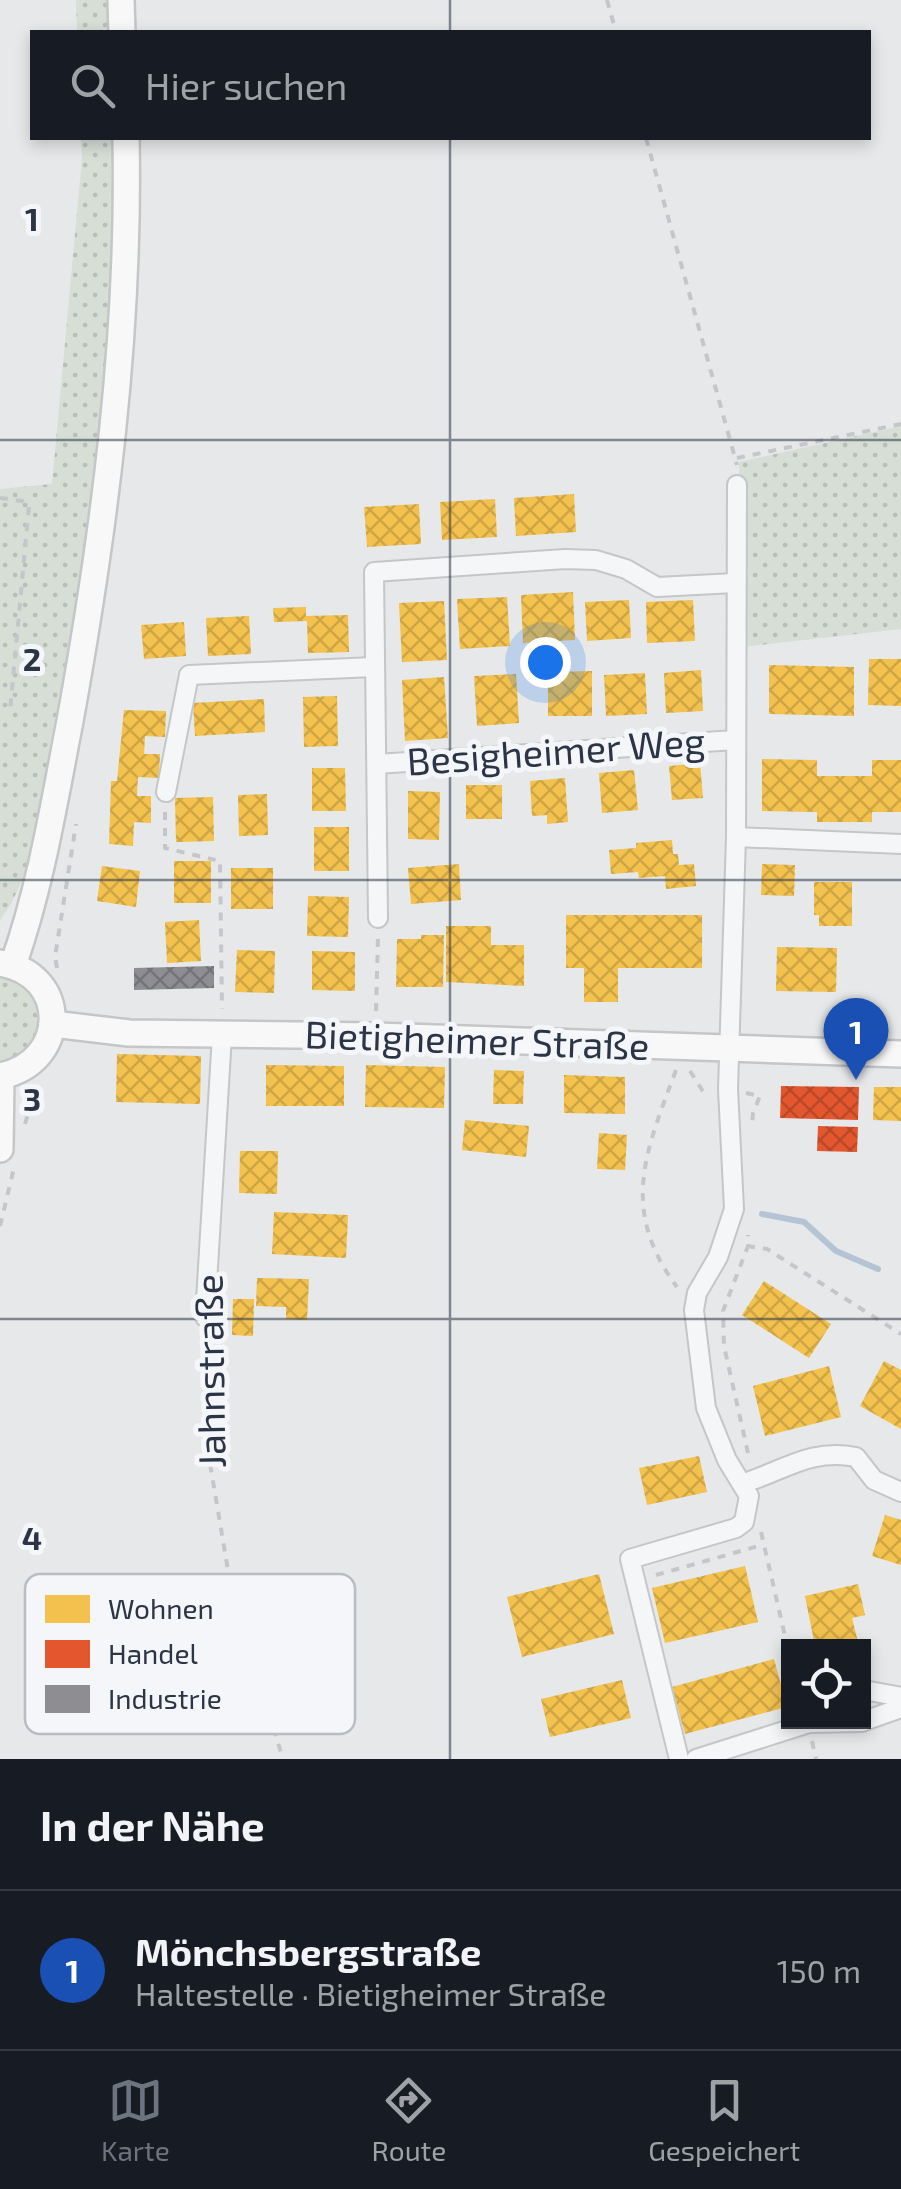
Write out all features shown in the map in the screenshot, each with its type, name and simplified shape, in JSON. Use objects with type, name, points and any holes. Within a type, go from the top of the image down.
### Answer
[{"type":"main road","points":[[121,0],[122,30]]},
{"type":"main road","points":[[0,1149],[0,1076],[38,1058],[52,1024],[52,1010],[41,985],[31,975],[6,964],[29,920],[93,580],[126,274],[126,140]]},
{"type":"main road","name":"Bietigheimer Straße","points":[[52,1024],[129,1033],[376,1036],[670,1054],[732,1048],[901,1054]]},
{"type":"street","points":[[679,1759],[630,1559],[736,1528],[744,1522],[749,1496],[748,1482],[727,1460],[706,1408],[694,1310],[697,1294],[734,1209],[728,1089],[736,837],[737,485]]},
{"type":"street","points":[[378,918],[374,572],[581,559],[626,569],[657,587],[735,583]]},
{"type":"street","points":[[166,792],[189,675],[374,667]]},
{"type":"street","name":"Besigheimer Weg","points":[[377,764],[735,740]]},
{"type":"street","points":[[736,837],[901,844]]},
{"type":"street","name":"Jahnstraße","points":[[206,1317],[222,1035]]},
{"type":"street","points":[[748,1482],[805,1458],[833,1452],[856,1457],[874,1480],[901,1492]]},
{"type":"street","points":[[871,1691],[901,1697]]},
{"type":"street","points":[[871,1718],[901,1708]]},
{"type":"street","points":[[696,1759],[788,1729]]},
{"type":"path","points":[[607,0],[615,30]]},
{"type":"path","points":[[647,140],[737,458],[901,424]]},
{"type":"path","points":[[0,498],[22,500],[29,506],[10,712]]},
{"type":"path","points":[[166,792],[165,848],[220,861],[222,1035]]},
{"type":"path","points":[[376,1036],[378,918]]},
{"type":"path","points":[[694,1310],[666,1272],[642,1206],[642,1175],[670,1054],[694,1074],[704,1094],[728,1089],[760,1096],[752,1113],[752,1130]]},
{"type":"path","points":[[748,1229],[748,1246],[723,1310],[724,1346],[748,1482]]},
{"type":"path","points":[[722,1242],[767,1249],[901,1334]]},
{"type":"path","name":"Jahnstraße","points":[[206,1317],[205,1434],[229,1574]]},
{"type":"path","points":[[760,1530],[786,1639]]},
{"type":"path","points":[[635,1581],[762,1545]]},
{"type":"path","name":"Jahnstraße","points":[[275,1734],[283,1759]]},
{"type":"shaded area","points":[[76,0],[109,0],[111,30],[77,30]]},
{"type":"shaded area","points":[[81,140],[113,140],[110,299],[100,439],[82,572],[34,837],[21,881],[0,920],[0,489],[52,484]]},
{"type":"shaded area","points":[[901,426],[901,629],[742,647],[739,462]]},
{"type":"shaded area","points":[[0,976],[28,993],[37,1019],[28,1045],[0,1062]]},
{"type":"building: Wohnen","points":[[574,494],[576,532],[516,536],[514,498]]},
{"type":"building: Wohnen","points":[[495,499],[497,537],[442,540],[440,502]]},
{"type":"building: Wohnen","points":[[419,504],[421,544],[367,547],[364,507]]},
{"type":"building: Wohnen","points":[[573,592],[575,640],[523,643],[521,595]]},
{"type":"building: Wohnen","points":[[507,597],[510,646],[460,649],[457,599]]},
{"type":"building: Wohnen","points":[[629,600],[631,638],[587,641],[585,602]]},
{"type":"building: Wohnen","points":[[693,600],[695,641],[647,643],[646,602]]},
{"type":"building: Wohnen","points":[[444,601],[447,660],[402,662],[399,603]]},
{"type":"building: Wohnen","points":[[306,607],[306,616],[348,615],[349,652],[308,653],[307,621],[274,622],[273,608]]},
{"type":"building: Wohnen","points":[[249,616],[251,654],[208,656],[206,618]]},
{"type":"building: Wohnen","points":[[184,622],[186,656],[144,659],[141,625]]},
{"type":"building: Wohnen","points":[[869,659],[901,659],[901,706],[868,705]]},
{"type":"building: Wohnen","points":[[769,665],[854,667],[854,716],[769,714]]},
{"type":"building: Wohnen","points":[[701,670],[703,711],[666,713],[664,673]]},
{"type":"building: Wohnen","points":[[592,671],[592,716],[548,716],[548,672]]},
{"type":"building: Wohnen","points":[[645,673],[647,714],[606,716],[604,675]]},
{"type":"building: Wohnen","points":[[516,674],[519,723],[477,726],[474,676]]},
{"type":"building: Wohnen","points":[[444,677],[448,738],[405,741],[402,680]]},
{"type":"building: Wohnen","points":[[337,696],[338,746],[304,747],[303,697]]},
{"type":"building: Wohnen","points":[[264,699],[265,732],[195,736],[193,703]]},
{"type":"building: Wohnen","points":[[124,710],[166,711],[165,737],[145,736],[144,754],[160,754],[159,778],[138,777],[137,796],[151,796],[151,823],[134,822],[133,846],[109,844],[111,781],[117,781]]},
{"type":"building: Wohnen","points":[[762,759],[817,760],[817,776],[872,776],[872,760],[901,760],[901,812],[872,812],[872,822],[817,822],[817,812],[762,811]]},
{"type":"building: Wohnen","points":[[700,763],[703,798],[672,800],[669,766]]},
{"type":"building: Wohnen","points":[[312,768],[345,768],[346,811],[312,811]]},
{"type":"building: Wohnen","points":[[634,770],[638,810],[602,813],[599,773]]},
{"type":"building: Wohnen","points":[[565,778],[568,822],[547,824],[547,815],[532,816],[530,781]]},
{"type":"building: Wohnen","points":[[466,785],[502,785],[502,819],[466,819]]},
{"type":"building: Wohnen","points":[[408,791],[440,792],[439,840],[408,839]]},
{"type":"building: Wohnen","points":[[267,794],[268,835],[239,836],[238,795]]},
{"type":"building: Wohnen","points":[[213,797],[214,841],[176,842],[175,798]]},
{"type":"building: Wohnen","points":[[314,827],[349,827],[349,871],[314,871]]},
{"type":"building: Wohnen","points":[[672,840],[679,865],[694,864],[696,886],[666,889],[665,876],[611,874],[609,850]]},
{"type":"building: Wohnen","points":[[174,861],[211,861],[211,903],[174,903]]},
{"type":"building: Wohnen","points":[[459,864],[461,900],[411,904],[408,868]]},
{"type":"building: Wohnen","points":[[762,864],[795,865],[794,896],[761,895]]},
{"type":"building: Wohnen","points":[[102,866],[140,871],[136,907],[97,901]]},
{"type":"building: Wohnen","points":[[231,868],[273,868],[273,909],[231,909]]},
{"type":"building: Wohnen","points":[[814,882],[852,882],[852,926],[819,926],[819,915],[814,915]]},
{"type":"building: Wohnen","points":[[308,896],[349,897],[348,937],[307,936]]},
{"type":"building: Wohnen","points":[[566,915],[702,915],[702,968],[618,968],[618,1002],[584,1002],[584,968],[566,968]]},
{"type":"building: Wohnen","points":[[199,920],[201,961],[167,963],[165,922]]},
{"type":"building: Wohnen","points":[[446,926],[491,926],[491,945],[524,945],[524,986],[446,982]]},
{"type":"building: Wohnen","points":[[421,935],[444,935],[443,987],[396,987],[397,939],[421,939]]},
{"type":"building: Wohnen","points":[[777,947],[837,948],[836,992],[776,991]]},
{"type":"building: Wohnen","points":[[237,950],[275,951],[274,993],[235,992]]},
{"type":"building: Wohnen","points":[[312,951],[355,952],[355,991],[312,990]]},
{"type":"building: Wohnen","points":[[117,1054],[201,1056],[200,1104],[116,1102]]},
{"type":"building: Wohnen","points":[[266,1065],[344,1066],[344,1106],[266,1106]]},
{"type":"building: Wohnen","points":[[366,1065],[445,1067],[444,1108],[365,1107]]},
{"type":"building: Wohnen","points":[[494,1070],[524,1071],[523,1104],[493,1104]]},
{"type":"building: Wohnen","points":[[564,1075],[625,1077],[625,1114],[564,1113]]},
{"type":"building: Wohnen","points":[[874,1087],[901,1087],[901,1121],[873,1120]]},
{"type":"building: Wohnen","points":[[465,1120],[529,1126],[526,1157],[462,1150]]},
{"type":"building: Wohnen","points":[[599,1133],[627,1135],[625,1170],[597,1169]]},
{"type":"building: Wohnen","points":[[240,1151],[278,1151],[277,1194],[239,1193]]},
{"type":"building: Wohnen","points":[[274,1212],[348,1215],[346,1258],[272,1254]]},
{"type":"building: Wohnen","points":[[257,1278],[309,1279],[307,1320],[286,1319],[286,1307],[256,1306]]},
{"type":"building: Wohnen","points":[[764,1281],[831,1324],[809,1358],[742,1315]]},
{"type":"building: Wohnen","points":[[233,1299],[254,1299],[253,1336],[232,1335]]},
{"type":"building: Wohnen","points":[[884,1361],[901,1370],[901,1429],[860,1406]]},
{"type":"building: Wohnen","points":[[829,1366],[841,1417],[765,1436],[753,1386]]},
{"type":"building: Wohnen","points":[[699,1456],[707,1492],[647,1505],[639,1468]]},
{"type":"building: Wohnen","points":[[885,1515],[901,1520],[901,1565],[872,1556]]},
{"type":"building: Wohnen","points":[[745,1566],[758,1622],[665,1643],[652,1588]]},
{"type":"building: Wohnen","points":[[599,1574],[614,1634],[522,1657],[507,1597]]},
{"type":"building: Wohnen","points":[[858,1584],[865,1615],[852,1618],[857,1639],[814,1639],[805,1596]]},
{"type":"building: Wohnen","points":[[774,1659],[781,1685],[781,1709],[685,1734],[672,1687]]},
{"type":"building: Wohnen","points":[[622,1680],[631,1718],[550,1737],[541,1699]]},
{"type":"building: Handel","points":[[781,1086],[859,1087],[858,1120],[780,1118]]},
{"type":"building: Handel","points":[[818,1126],[858,1127],[857,1152],[817,1151]]},
{"type":"building: Industrie","points":[[214,966],[214,988],[134,990],[134,968]]},
{"type":"waterway","points":[[762,1214],[804,1222],[836,1251],[878,1269]]},
{"type":"place","name":"Mönchsbergstraße","points":[[856,1080]]}]
